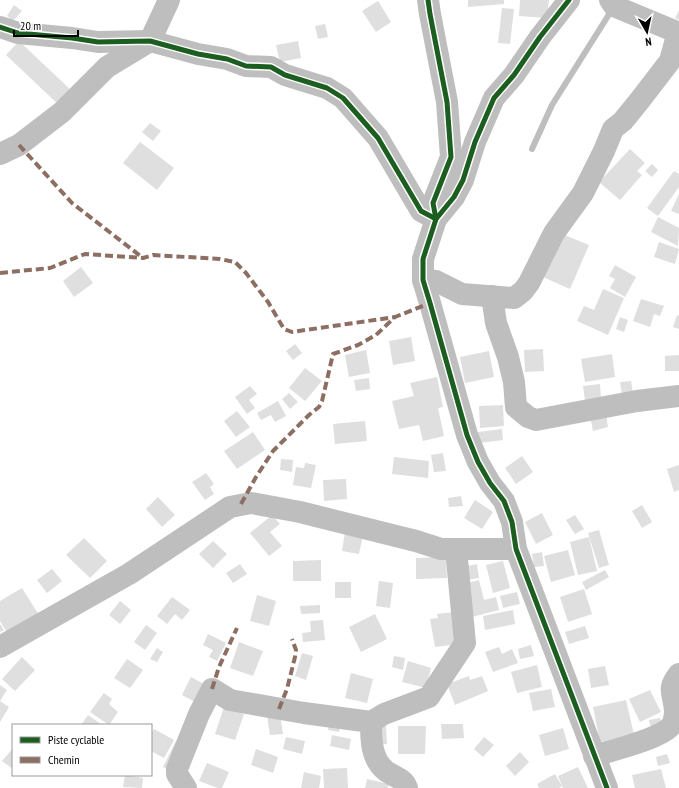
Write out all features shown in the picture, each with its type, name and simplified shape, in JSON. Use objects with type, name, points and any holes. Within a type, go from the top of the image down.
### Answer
[{"type":"street","points":[[0,154],[19,145],[62,112],[107,67],[150,41],[169,0]]},
{"type":"street","points":[[428,0],[447,102],[451,157],[433,203],[436,219]]},
{"type":"street","points":[[569,0],[540,37],[514,75],[494,98],[475,142],[463,180],[454,196],[436,219],[423,260],[423,280],[466,435],[478,462],[490,483],[504,501],[512,522],[516,549],[607,788]]},
{"type":"street","points":[[423,280],[436,281],[462,294],[514,298],[523,291],[529,283],[554,233],[583,193],[613,129],[623,121],[670,61],[678,32],[614,6],[610,0]]},
{"type":"street","points":[[0,27],[18,33],[98,42],[150,41],[198,54],[227,59],[246,66],[271,68],[286,75],[327,88],[343,98],[378,138],[422,211],[436,219]]},
{"type":"street","points":[[492,296],[496,323],[508,357],[514,382],[516,407],[528,417],[536,420],[637,401],[679,396]]},
{"type":"street","points":[[0,647],[129,574],[230,507],[241,504],[251,503],[300,512],[416,541],[441,549],[516,549]]},
{"type":"street","points":[[186,788],[177,774],[177,769],[199,714],[212,690],[230,700],[304,713],[371,722],[384,714],[429,697],[465,643],[456,550]]},
{"type":"street","points":[[594,756],[660,735],[672,725],[675,712],[671,689],[673,681],[679,674]]},
{"type":"street","points":[[371,722],[373,755],[385,770],[402,780],[407,788]]},
{"type":"building","points":[[468,0],[504,0],[504,4],[468,7]]},
{"type":"building","points":[[520,0],[549,0],[547,18],[519,16]]},
{"type":"building","points":[[378,1],[391,22],[376,32],[362,11]]},
{"type":"building","points":[[14,5],[22,11],[13,21],[7,16]]},
{"type":"building","points":[[502,8],[514,9],[510,44],[498,43]]},
{"type":"building","points":[[679,10],[679,20],[675,18]]},
{"type":"building","points":[[325,24],[328,37],[318,39],[315,26]]},
{"type":"building","points":[[19,41],[74,93],[61,107],[6,55]]},
{"type":"building","points":[[298,41],[301,58],[280,62],[276,45]]},
{"type":"building","points":[[150,123],[161,131],[153,141],[142,132]]},
{"type":"building","points":[[140,142],[174,168],[157,190],[123,163]]},
{"type":"building","points":[[630,149],[645,163],[637,171],[642,175],[620,200],[599,182]]},
{"type":"building","points":[[652,164],[658,170],[652,177],[645,171]]},
{"type":"building","points":[[674,171],[679,174],[679,187],[658,216],[647,208]]},
{"type":"building","points":[[679,194],[679,214],[671,211]]},
{"type":"building","points":[[658,217],[679,228],[678,246],[651,232]]},
{"type":"building","points":[[562,234],[589,245],[570,289],[543,277]]},
{"type":"building","points":[[659,242],[679,249],[675,264],[654,257]]},
{"type":"building","points":[[615,265],[636,277],[625,297],[610,288],[615,279],[609,276]]},
{"type":"building","points":[[81,267],[93,283],[74,297],[63,281]]},
{"type":"building","points":[[603,289],[624,298],[608,335],[577,321],[584,306],[594,310]]},
{"type":"building","points":[[641,299],[664,306],[660,316],[654,314],[650,327],[633,321]]},
{"type":"building","points":[[677,315],[679,316],[679,329],[673,327]]},
{"type":"building","points":[[620,317],[628,320],[624,332],[616,329]]},
{"type":"building","points":[[411,337],[415,361],[393,365],[389,341]]},
{"type":"building","points":[[295,344],[302,353],[293,360],[286,351]]},
{"type":"building","points":[[543,349],[544,371],[525,372],[524,350]]},
{"type":"building","points":[[366,350],[370,373],[349,377],[345,355]]},
{"type":"building","points":[[489,351],[494,377],[465,383],[460,357]]},
{"type":"building","points":[[612,354],[615,377],[585,382],[581,359]]},
{"type":"building","points":[[679,355],[679,371],[665,371],[665,356]]},
{"type":"building","points":[[305,368],[322,381],[305,401],[289,388]]},
{"type":"building","points":[[437,377],[443,407],[438,408],[444,436],[423,441],[419,425],[399,429],[392,401],[414,396],[410,383]]},
{"type":"building","points":[[369,378],[370,389],[356,391],[354,380]]},
{"type":"building","points":[[631,381],[633,393],[622,395],[620,382]]},
{"type":"building","points":[[600,384],[601,398],[585,400],[583,386]]},
{"type":"building","points":[[250,386],[257,394],[249,400],[255,408],[247,414],[235,397]]},
{"type":"building","points":[[289,393],[298,402],[290,409],[282,399]]},
{"type":"building","points":[[278,401],[286,416],[275,422],[271,415],[261,420],[257,413]]},
{"type":"building","points":[[503,405],[504,426],[480,428],[479,406]]},
{"type":"building","points":[[237,411],[250,427],[236,437],[224,421]]},
{"type":"building","points":[[606,413],[608,427],[593,431],[590,416]]},
{"type":"building","points":[[365,421],[367,441],[335,444],[333,424]]},
{"type":"building","points":[[502,429],[503,440],[479,443],[478,432]]},
{"type":"building","points":[[253,432],[265,450],[237,469],[224,451]]},
{"type":"building","points":[[443,453],[446,471],[434,472],[431,455]]},
{"type":"building","points":[[522,456],[533,472],[516,484],[505,468]]},
{"type":"building","points":[[394,457],[429,461],[428,478],[392,474]]},
{"type":"building","points":[[281,459],[293,460],[292,472],[280,470]]},
{"type":"building","points":[[305,463],[316,465],[311,488],[293,485],[296,467],[304,468]]},
{"type":"building","points":[[679,465],[679,490],[674,492],[667,469]]},
{"type":"building","points":[[206,473],[214,484],[210,487],[214,494],[205,500],[192,482]]},
{"type":"building","points":[[346,479],[347,499],[324,501],[323,480]]},
{"type":"building","points":[[461,496],[463,506],[449,507],[448,498]]},
{"type":"building","points":[[158,497],[175,515],[162,527],[146,509]]},
{"type":"building","points":[[475,500],[493,512],[482,529],[464,518]]},
{"type":"building","points":[[642,505],[652,522],[642,528],[632,511]]},
{"type":"building","points":[[542,513],[553,535],[536,544],[525,522]]},
{"type":"building","points":[[272,515],[280,524],[270,532],[282,546],[269,556],[250,533]]},
{"type":"building","points":[[575,515],[584,529],[575,534],[566,520]]},
{"type":"building","points":[[599,530],[609,565],[599,568],[588,533]]},
{"type":"building","points":[[345,532],[363,535],[359,554],[342,551]]},
{"type":"building","points":[[589,537],[597,571],[578,575],[570,542]]},
{"type":"building","points":[[84,538],[107,561],[90,578],[66,555]]},
{"type":"building","points":[[213,541],[227,554],[213,568],[199,554]]},
{"type":"building","points":[[568,550],[575,575],[551,582],[544,556]]},
{"type":"building","points":[[542,552],[544,566],[534,567],[532,554]]},
{"type":"building","points":[[446,557],[447,578],[416,579],[416,558]]},
{"type":"building","points":[[321,560],[321,581],[293,581],[293,561]]},
{"type":"building","points":[[503,561],[510,588],[493,593],[486,565]]},
{"type":"building","points":[[240,564],[247,574],[233,583],[226,573]]},
{"type":"building","points":[[477,564],[479,578],[466,580],[463,567]]},
{"type":"building","points":[[52,569],[62,581],[47,593],[37,580]]},
{"type":"building","points":[[605,570],[609,577],[586,590],[582,582]]},
{"type":"building","points":[[479,580],[484,600],[496,597],[499,610],[472,617],[464,584]]},
{"type":"building","points":[[379,581],[393,583],[390,608],[376,606]]},
{"type":"building","points":[[335,582],[351,582],[351,598],[335,598]]},
{"type":"building","points":[[22,588],[39,615],[8,634],[0,621],[0,601]]},
{"type":"building","points":[[584,589],[592,614],[568,622],[560,597]]},
{"type":"building","points":[[517,592],[520,604],[503,608],[500,596]]},
{"type":"building","points":[[257,595],[276,601],[269,626],[250,621]]},
{"type":"building","points":[[172,597],[190,610],[182,620],[175,614],[167,624],[157,616]]},
{"type":"building","points":[[120,601],[131,610],[120,624],[109,615]]},
{"type":"building","points":[[320,605],[320,613],[301,614],[300,606]]},
{"type":"building","points":[[513,610],[515,624],[485,630],[483,616]]},
{"type":"building","points":[[454,612],[459,644],[435,647],[430,619],[438,618],[437,614]]},
{"type":"building","points":[[375,614],[387,639],[361,652],[349,627]]},
{"type":"building","points":[[323,620],[325,640],[303,642],[302,633],[311,632],[310,621]]},
{"type":"building","points":[[0,624],[4,630],[0,632]]},
{"type":"building","points":[[146,625],[157,633],[145,650],[134,642]]},
{"type":"building","points":[[585,626],[589,638],[569,644],[565,632]]},
{"type":"building","points":[[208,634],[226,643],[217,661],[209,657],[213,650],[203,645]]},
{"type":"building","points":[[239,642],[263,651],[253,676],[230,668]]},
{"type":"building","points":[[531,645],[534,656],[520,659],[518,649]]},
{"type":"building","points":[[499,647],[502,654],[512,649],[518,663],[493,672],[485,652]]},
{"type":"building","points":[[157,648],[163,652],[157,662],[150,659]]},
{"type":"building","points":[[302,653],[313,656],[306,680],[295,676]]},
{"type":"building","points":[[394,656],[405,658],[403,670],[392,667]]},
{"type":"building","points":[[22,657],[35,670],[15,691],[2,679]]},
{"type":"building","points":[[127,659],[143,670],[130,688],[114,678]]},
{"type":"building","points":[[408,661],[431,668],[426,688],[402,682]]},
{"type":"building","points":[[537,665],[542,687],[517,693],[511,672]]},
{"type":"building","points":[[605,666],[609,685],[591,688],[588,669]]},
{"type":"building","points":[[351,673],[373,679],[367,703],[345,698]]},
{"type":"building","points":[[469,676],[470,680],[482,676],[488,691],[455,705],[447,684]]},
{"type":"building","points":[[191,677],[206,685],[197,703],[182,695]]},
{"type":"building","points":[[0,685],[7,690],[0,701]]},
{"type":"building","points":[[551,689],[555,707],[533,711],[529,693]]},
{"type":"building","points":[[650,690],[661,712],[640,722],[629,699]]},
{"type":"building","points":[[104,693],[112,699],[109,704],[118,712],[110,724],[108,724],[90,712]]},
{"type":"building","points":[[626,700],[634,735],[600,742],[593,707]]},
{"type":"building","points":[[0,701],[9,707],[0,722]]},
{"type":"building","points":[[224,707],[244,714],[235,740],[215,734]]},
{"type":"building","points":[[280,714],[283,734],[270,735],[267,716]]},
{"type":"building","points":[[88,715],[101,724],[82,724]]},
{"type":"building","points":[[660,718],[663,731],[652,734],[649,720]]},
{"type":"building","points":[[329,719],[341,721],[339,732],[328,730]]},
{"type":"building","points":[[441,724],[463,724],[464,738],[442,739]]},
{"type":"building","points":[[386,725],[387,744],[374,745],[373,726]]},
{"type":"building","points":[[398,726],[426,726],[425,754],[398,754]]},
{"type":"building","points":[[563,728],[569,749],[545,756],[539,735]]},
{"type":"building","points":[[154,729],[174,740],[164,758],[152,752],[152,732]]},
{"type":"building","points":[[332,735],[351,739],[349,750],[330,746]]},
{"type":"building","points":[[286,737],[305,741],[302,754],[283,749]]},
{"type":"building","points":[[484,737],[494,745],[483,757],[474,749]]},
{"type":"building","points":[[176,741],[185,745],[172,771],[163,767]]},
{"type":"building","points":[[12,749],[12,768],[2,761]]},
{"type":"building","points":[[256,749],[278,757],[273,773],[251,765]]},
{"type":"building","points":[[520,752],[529,762],[515,776],[506,766]]},
{"type":"building","points":[[667,754],[670,763],[658,766],[656,757]]},
{"type":"building","points":[[207,763],[229,772],[222,788],[199,781]]},
{"type":"building","points":[[578,767],[588,788],[563,788],[558,776]]},
{"type":"building","points":[[347,768],[348,788],[324,788],[323,769]]},
{"type":"building","points":[[661,769],[666,788],[635,788],[632,775]]},
{"type":"building","points":[[304,772],[321,776],[319,788],[301,788]]},
{"type":"building","points":[[555,774],[562,786],[559,788],[539,788],[537,784]]},
{"type":"building","points":[[125,776],[143,778],[142,788],[123,787]]},
{"type":"building","points":[[367,779],[389,784],[388,788],[365,788]]},
{"type":"waterway","points":[[532,149],[552,105],[613,8]]},
{"type":"marked path","points":[[19,145],[72,203],[143,258]]},
{"type":"marked path","points":[[0,273],[50,268],[85,254],[143,258],[153,255],[220,259],[235,262],[246,273],[268,302],[284,329],[292,332],[395,317]]},
{"type":"marked path","points":[[241,504],[273,451],[319,407],[322,401],[333,354],[358,345],[376,335],[395,317],[430,303]]},
{"type":"marked path","points":[[212,689],[219,667],[237,628]]},
{"type":"marked path","points":[[279,709],[287,689],[295,657],[296,650],[292,639]]},
{"type":"cycle path","points":[[428,0],[447,102],[451,157],[433,203],[436,219],[423,259],[423,280],[467,435],[478,462],[490,483],[504,501],[512,522],[516,549],[607,788]]},
{"type":"cycle path","points":[[0,27],[18,33],[98,42],[150,41],[198,54],[227,59],[246,66],[271,67],[285,75],[327,88],[343,98],[378,138],[421,211],[436,219],[454,197],[463,180],[475,142],[494,98],[514,75],[540,37],[569,0]]}]
